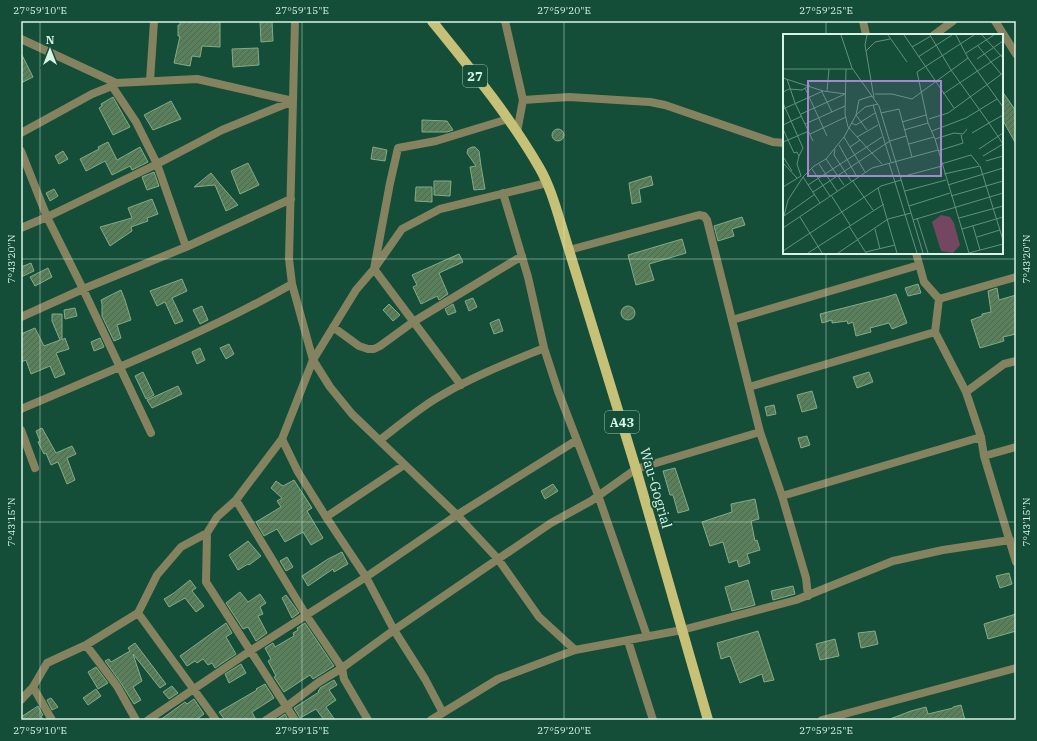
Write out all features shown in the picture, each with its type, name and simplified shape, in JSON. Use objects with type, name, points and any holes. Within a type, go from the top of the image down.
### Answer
[{"type":"main road","name":"27","points":[[432,21],[517,132]]},
{"type":"main road","name":"Wau-Gogrial","points":[[517,132],[539,167],[547,184],[561,224],[636,469],[708,720]]},
{"type":"street","points":[[150,81],[154,21]]},
{"type":"street","points":[[295,21],[289,260],[292,284],[313,360],[330,387],[352,414],[457,515],[498,559],[539,616],[575,650]]},
{"type":"street","points":[[505,21],[523,100],[517,132]]},
{"type":"street","points":[[863,21],[866,34]]},
{"type":"street","points":[[935,34],[953,21]]},
{"type":"street","points":[[995,21],[1016,54]]},
{"type":"street","points":[[21,39],[114,85],[136,122],[157,164],[186,247]]},
{"type":"street","points":[[21,133],[92,94],[114,85],[150,81],[197,79],[294,101]]},
{"type":"street","points":[[523,100],[569,97],[650,102],[665,105],[773,142],[783,144]]},
{"type":"street","points":[[21,228],[157,164],[222,130],[294,101]]},
{"type":"street","points":[[461,385],[374,269],[398,148],[436,141],[508,119]]},
{"type":"street","points":[[21,151],[47,217],[83,289],[151,434]]},
{"type":"street","points":[[21,700],[33,687],[47,663],[86,645],[138,613],[157,575],[181,547],[207,533],[217,517],[236,500],[282,439],[313,360],[333,327],[356,290],[374,269],[402,229],[440,209],[503,193],[547,184]]},
{"type":"street","points":[[503,193],[528,277],[544,348],[558,390],[598,495],[647,636]]},
{"type":"street","points":[[21,317],[83,289],[186,247],[291,199]]},
{"type":"street","points":[[569,250],[699,215],[704,216],[708,220],[760,432],[782,496],[806,578],[808,596]]},
{"type":"street","points":[[916,254],[924,282],[939,299],[935,332],[966,392],[981,437],[984,456],[1010,540],[1014,548],[1016,562]]},
{"type":"street","points":[[333,327],[360,346],[368,349],[374,349],[413,322],[522,256]]},
{"type":"street","points":[[732,320],[919,265]]},
{"type":"street","points":[[939,299],[1016,277]]},
{"type":"street","points":[[21,409],[119,368],[251,307],[292,284]]},
{"type":"street","points":[[749,387],[935,332]]},
{"type":"street","points":[[380,440],[435,399],[461,385],[544,348]]},
{"type":"street","points":[[966,392],[1004,364],[1016,361]]},
{"type":"street","points":[[21,430],[35,468]]},
{"type":"street","points":[[266,720],[552,522],[590,501],[636,469],[760,432]]},
{"type":"street","points":[[782,496],[981,437]]},
{"type":"street","points":[[282,439],[298,472],[366,577],[394,630],[425,679],[443,713]]},
{"type":"street","points":[[148,720],[194,691],[250,651],[366,577],[457,515],[577,440]]},
{"type":"street","points":[[984,456],[1016,446]]},
{"type":"street","points":[[326,517],[404,465]]},
{"type":"street","points":[[236,500],[306,615],[342,668],[344,679],[368,720]]},
{"type":"street","points":[[207,533],[206,582],[295,720]]},
{"type":"street","points":[[431,720],[498,678],[575,650],[682,630],[808,596],[893,561],[943,550],[1010,540]]},
{"type":"street","points":[[138,613],[216,720]]},
{"type":"street","points":[[628,640],[653,720]]},
{"type":"street","points":[[86,645],[116,686],[136,720]]},
{"type":"street","points":[[822,720],[1016,668]]},
{"type":"street","points":[[33,687],[52,720]]},
{"type":"building","points":[[180,21],[220,21],[220,47],[202,46],[200,57],[192,56],[190,66],[174,63],[180,36],[178,36],[178,25],[180,25]]},
{"type":"building","points":[[260,21],[272,21],[273,41],[261,42]]},
{"type":"building","points":[[258,48],[259,65],[233,67],[232,49]]},
{"type":"building","points":[[21,53],[33,77],[21,83]]},
{"type":"building","points":[[1003,92],[1016,111],[1016,144],[1003,121]]},
{"type":"building","points":[[113,97],[130,127],[113,135],[99,108],[102,106],[101,104]]},
{"type":"building","points":[[171,101],[181,119],[153,130],[144,115]]},
{"type":"building","points":[[422,120],[447,121],[453,130],[447,132],[422,132]]},
{"type":"building","points":[[558,129],[562,131],[564,135],[562,139],[558,141],[554,139],[552,135],[554,131]]},
{"type":"building","points":[[108,142],[117,160],[140,147],[148,162],[132,170],[130,166],[112,175],[105,161],[86,171],[80,159],[99,149],[98,147]]},
{"type":"building","points":[[373,147],[387,150],[385,161],[371,159]]},
{"type":"building","points":[[475,147],[479,151],[485,189],[474,190],[470,167],[476,166],[467,153],[468,149]]},
{"type":"building","points":[[63,151],[68,159],[59,164],[55,156]]},
{"type":"building","points":[[248,163],[259,185],[240,194],[231,171]]},
{"type":"building","points":[[154,172],[159,186],[147,190],[142,177]]},
{"type":"building","points":[[211,173],[238,205],[226,211],[215,185],[194,187]]},
{"type":"building","points":[[651,176],[653,185],[639,189],[641,202],[632,204],[629,183]]},
{"type":"building","points":[[434,181],[451,181],[450,196],[434,195]]},
{"type":"building","points":[[416,187],[432,187],[432,202],[415,201]]},
{"type":"building","points":[[54,189],[58,196],[50,201],[46,193]]},
{"type":"building","points":[[152,199],[158,214],[147,218],[148,221],[131,227],[132,231],[110,246],[100,227],[132,218],[128,208]]},
{"type":"building","points":[[742,217],[745,225],[732,229],[734,236],[718,241],[714,226]]},
{"type":"building","points":[[682,239],[686,253],[649,264],[654,280],[636,285],[628,255]]},
{"type":"building","points":[[459,254],[463,262],[439,273],[448,294],[439,300],[437,296],[421,304],[413,287],[417,285],[412,275]]},
{"type":"building","points":[[31,263],[34,271],[21,277],[21,267]]},
{"type":"building","points":[[48,268],[52,277],[35,286],[30,277]]},
{"type":"building","points":[[182,279],[187,291],[172,298],[183,321],[175,324],[165,302],[157,306],[150,291]]},
{"type":"building","points":[[918,284],[921,293],[908,296],[905,288]]},
{"type":"building","points":[[997,288],[999,300],[1016,295],[1016,334],[1003,337],[1004,341],[980,348],[971,320],[982,316],[982,314],[991,312],[988,291]]},
{"type":"building","points":[[121,290],[131,320],[117,325],[121,338],[114,341],[102,316],[101,300]]},
{"type":"building","points":[[896,294],[907,323],[892,329],[889,323],[870,328],[871,332],[856,336],[853,322],[848,324],[847,321],[832,323],[832,320],[822,323],[820,314]]},
{"type":"building","points":[[473,298],[477,307],[469,311],[465,301]]},
{"type":"building","points":[[389,304],[400,315],[393,321],[383,310]]},
{"type":"building","points":[[453,304],[456,312],[448,315],[445,309]]},
{"type":"building","points":[[202,306],[208,320],[200,324],[193,310]]},
{"type":"building","points":[[625,306],[631,306],[635,310],[635,316],[631,320],[625,320],[621,316],[621,310]]},
{"type":"building","points":[[75,308],[77,316],[65,319],[64,310]]},
{"type":"building","points":[[52,314],[62,314],[62,340],[65,338],[69,349],[56,353],[65,374],[55,378],[50,366],[31,374],[26,360],[21,362],[21,334],[35,328],[44,346],[60,340],[52,321]]},
{"type":"building","points":[[499,319],[503,331],[494,334],[490,323]]},
{"type":"building","points":[[100,338],[104,347],[94,351],[91,342]]},
{"type":"building","points":[[229,344],[234,354],[226,359],[220,348]]},
{"type":"building","points":[[200,348],[205,360],[197,364],[192,352]]},
{"type":"building","points":[[143,372],[154,395],[146,399],[135,376]]},
{"type":"building","points":[[869,372],[873,382],[857,388],[853,377]]},
{"type":"building","points":[[178,386],[182,394],[152,408],[147,400]]},
{"type":"building","points":[[812,391],[817,408],[802,412],[797,395]]},
{"type":"building","points":[[774,405],[776,414],[767,416],[765,407]]},
{"type":"building","points":[[42,428],[56,453],[72,446],[76,454],[67,458],[75,480],[67,484],[58,462],[51,465],[46,453],[44,454],[38,442],[40,441],[36,431]]},
{"type":"building","points":[[807,436],[810,445],[801,448],[798,438]]},
{"type":"building","points":[[675,468],[689,510],[678,513],[673,495],[670,495],[663,471]]},
{"type":"building","points":[[294,480],[312,508],[307,511],[323,538],[311,545],[303,532],[285,542],[277,529],[264,536],[256,522],[281,507],[277,501],[282,498],[271,488],[276,481],[283,486]]},
{"type":"building","points":[[553,484],[558,491],[545,499],[541,491]]},
{"type":"building","points":[[755,499],[759,519],[751,521],[755,541],[757,540],[760,550],[747,554],[750,563],[739,567],[737,560],[729,563],[723,542],[710,546],[702,522],[732,512],[731,504]]},
{"type":"building","points":[[248,541],[261,556],[249,565],[248,564],[238,570],[229,555]]},
{"type":"building","points":[[342,552],[348,564],[334,572],[333,569],[308,586],[302,576],[328,559]]},
{"type":"building","points":[[287,557],[293,567],[286,571],[280,561]]},
{"type":"building","points":[[1009,573],[1012,584],[1000,588],[996,576]]},
{"type":"building","points":[[190,580],[196,588],[192,591],[204,606],[196,612],[185,598],[169,607],[164,599]]},
{"type":"building","points":[[748,580],[755,605],[732,611],[725,587]]},
{"type":"building","points":[[793,586],[795,594],[773,600],[771,591]]},
{"type":"building","points":[[240,592],[248,602],[260,594],[266,603],[260,607],[263,614],[258,616],[267,633],[256,641],[248,627],[243,629],[226,603]]},
{"type":"building","points":[[286,595],[299,613],[292,618],[282,598]]},
{"type":"building","points":[[1016,614],[1016,631],[988,639],[984,624]]},
{"type":"building","points":[[226,623],[232,633],[226,637],[236,654],[215,668],[212,663],[208,665],[203,659],[197,663],[195,661],[187,666],[180,656]]},
{"type":"building","points":[[305,623],[334,666],[313,679],[310,675],[284,692],[274,677],[276,676],[268,661],[271,659],[265,648],[273,643],[275,647],[294,636],[293,633],[298,630],[297,628]]},
{"type":"building","points":[[758,631],[774,680],[764,682],[762,674],[740,683],[730,656],[721,659],[717,643]]},
{"type":"building","points":[[875,631],[878,644],[861,648],[858,633]]},
{"type":"building","points":[[835,639],[839,656],[820,660],[816,644]]},
{"type":"building","points":[[135,643],[166,684],[160,688],[133,654],[142,681],[133,687],[141,700],[134,704],[105,661],[109,659],[111,662],[130,651],[128,648]]},
{"type":"building","points":[[241,664],[246,673],[229,683],[225,674]]},
{"type":"building","points":[[96,667],[108,683],[98,689],[88,672]]},
{"type":"building","points":[[334,680],[337,685],[329,690],[336,700],[326,707],[335,720],[324,720],[316,709],[300,718],[294,708],[319,692],[318,691],[320,688]]},
{"type":"building","points":[[265,684],[274,698],[252,712],[256,720],[225,720],[219,712],[257,690],[256,689]]},
{"type":"building","points":[[172,686],[178,693],[169,699],[163,692]]},
{"type":"building","points":[[96,689],[101,696],[88,705],[83,698]]},
{"type":"building","points":[[51,698],[58,707],[52,710],[47,700]]},
{"type":"building","points":[[194,699],[204,714],[196,720],[160,720],[185,702],[187,704]]},
{"type":"building","points":[[961,705],[965,720],[890,720],[911,711],[926,707],[928,714]]},
{"type":"building","points":[[38,706],[43,715],[41,716],[43,720],[21,720],[21,717]]},
{"type":"building","points":[[285,714],[288,720],[276,720]]}]
